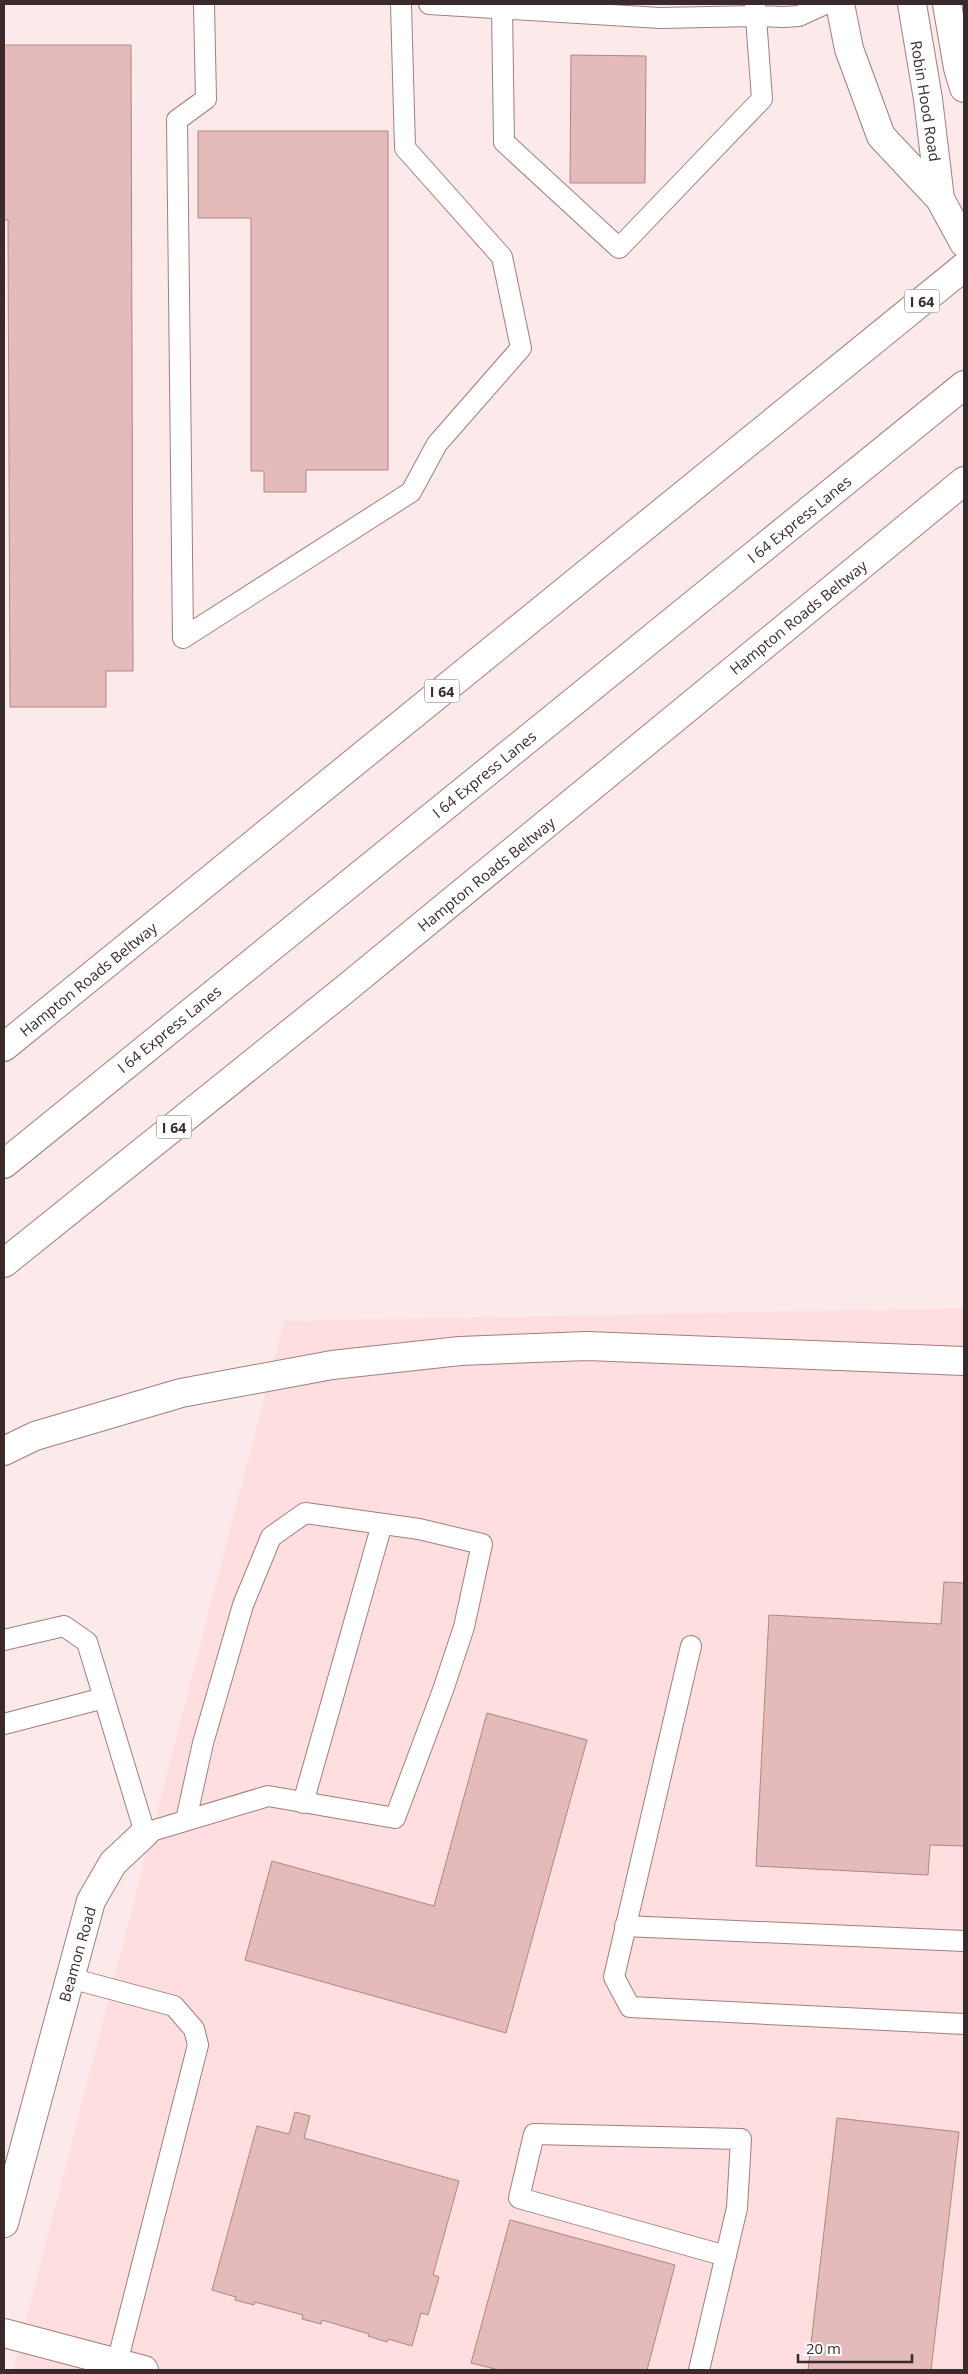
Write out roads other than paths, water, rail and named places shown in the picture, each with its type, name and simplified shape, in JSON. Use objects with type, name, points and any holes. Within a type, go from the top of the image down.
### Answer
[{"type":"main road","name":"Robin Hood Road","points":[[840,4],[849,49],[881,136],[940,199],[964,243]]},
{"type":"main road","name":"Robin Hood Road","points":[[912,4],[928,99],[940,199]]},
{"type":"main road","points":[[947,4],[958,68],[964,88]]},
{"type":"main road","name":"Hampton Roads Beltway","points":[[4,1047],[964,267]]},
{"type":"main road","name":"I 64 Express Lanes","points":[[4,1164],[964,385]]},
{"type":"main road","name":"Hampton Roads Beltway","points":[[4,1263],[344,990],[964,480]]},
{"type":"main road","points":[[4,1451],[35,1436],[181,1393],[332,1364],[460,1351],[587,1346],[964,1361]]},
{"type":"main road","name":"Beamon Road","points":[[4,2223],[13,2150],[70,1978],[91,1901],[113,1863],[145,1832]]},
{"type":"main road","points":[[4,2334],[144,2370]]},
{"type":"lane","points":[[204,4],[206,99],[177,120],[183,638],[410,492],[437,444],[521,348],[502,257],[405,148],[401,4]]},
{"type":"lane","points":[[429,4],[660,18],[755,10],[799,16],[824,4]]},
{"type":"lane","points":[[502,8],[504,142],[619,248],[762,99],[755,10]]},
{"type":"lane","points":[[186,1820],[203,1743],[243,1605],[271,1537],[305,1513],[382,1524],[303,1803]]},
{"type":"lane","name":"Beamon Road","points":[[145,1832],[268,1796],[395,1818],[464,1627],[482,1544],[419,1529],[382,1524]]},
{"type":"lane","points":[[4,1640],[64,1626],[87,1642],[145,1832]]},
{"type":"lane","points":[[691,1646],[614,1977],[630,2007],[964,2024]]},
{"type":"lane","points":[[4,1724],[104,1698]]},
{"type":"lane","points":[[625,1926],[964,1941]]},
{"type":"lane","points":[[70,1978],[174,2006],[194,2029],[198,2045],[117,2363]]},
{"type":"lane","points":[[700,2370],[737,2208],[742,2139],[534,2134],[519,2198],[726,2256]]}]
